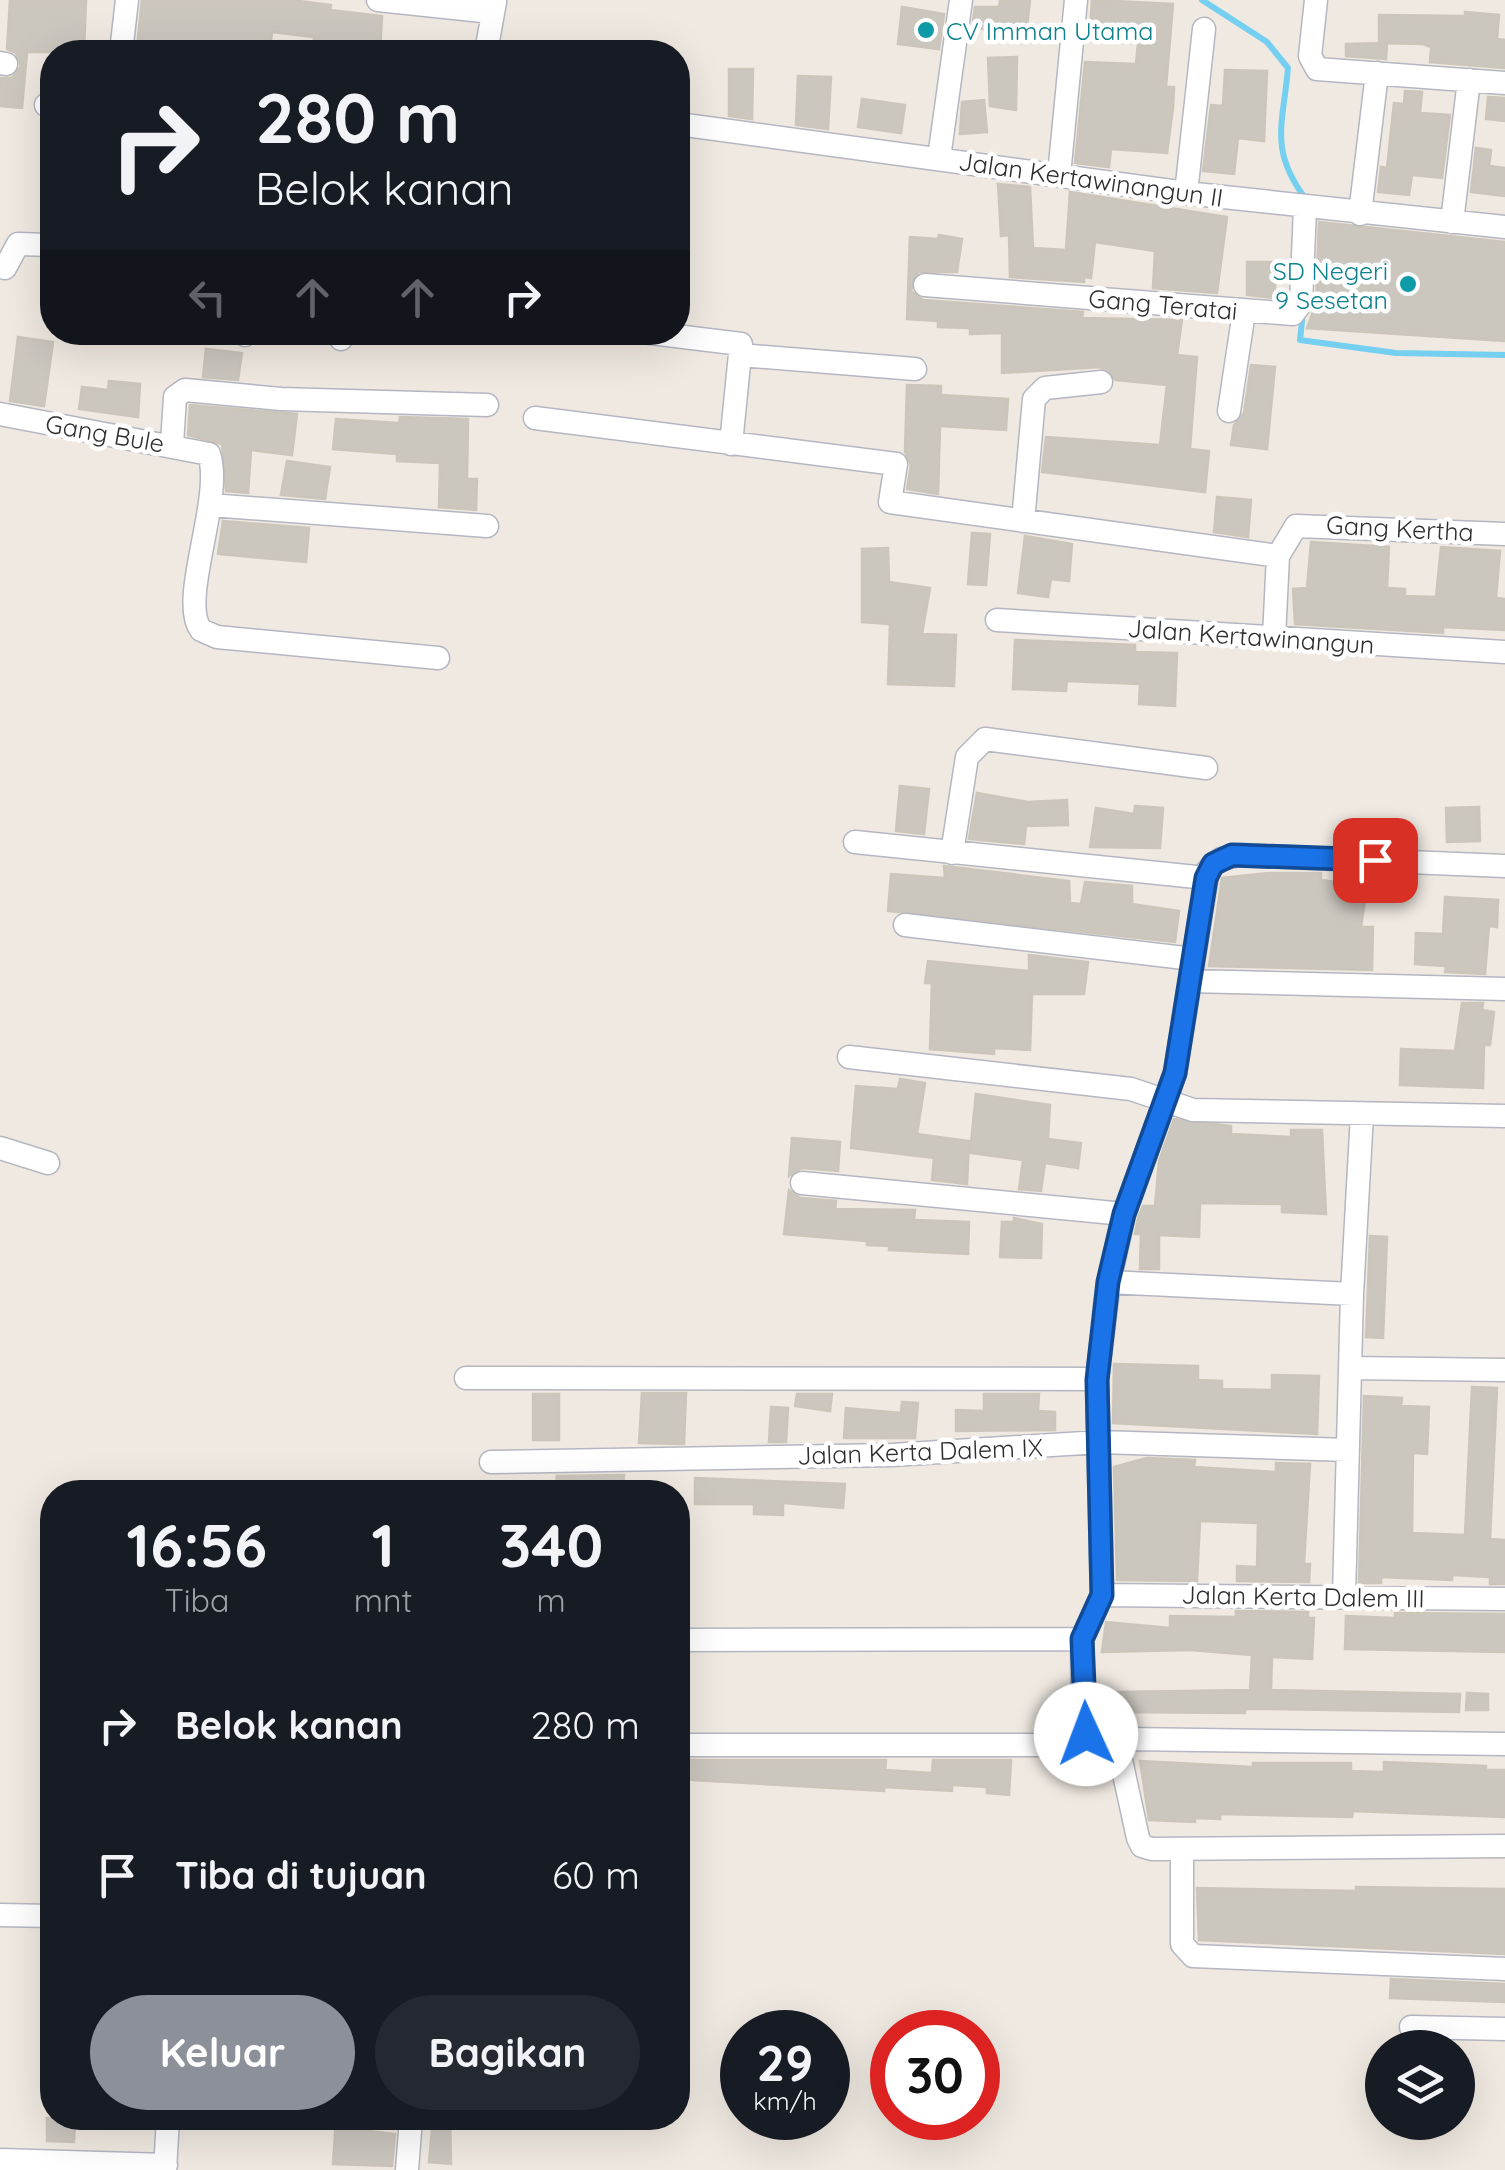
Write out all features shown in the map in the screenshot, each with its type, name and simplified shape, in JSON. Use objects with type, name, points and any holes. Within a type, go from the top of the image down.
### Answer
[{"type":"street","points":[[122,40],[127,0]]},
{"type":"street","points":[[378,0],[493,6],[488,40]]},
{"type":"street","points":[[939,158],[961,0]]},
{"type":"street","points":[[1058,175],[1076,0]]},
{"type":"street","points":[[1316,0],[1310,44],[1314,66],[1322,72],[1505,83]]},
{"type":"street","points":[[1186,193],[1204,29]]},
{"type":"street","points":[[1360,214],[1377,74]]},
{"type":"street","points":[[1452,222],[1469,80]]},
{"type":"street","name":"Jalan Kertawinangun II","points":[[690,126],[1305,208],[1505,227]]},
{"type":"street","name":"Gang Teratai","points":[[925,285],[1293,314],[1300,308],[1305,208]]},
{"type":"street","points":[[0,266],[5,268],[18,244],[40,245]]},
{"type":"street","points":[[1229,411],[1244,312]]},
{"type":"street","points":[[690,338],[741,344],[731,444]]},
{"type":"street","points":[[740,355],[915,369]]},
{"type":"street","points":[[1023,521],[1034,399],[1045,388],[1101,382]]},
{"type":"street","points":[[172,444],[175,397],[185,390],[281,399],[487,405]]},
{"type":"street","name":"Gang Bule","points":[[0,414],[209,454],[210,505]]},
{"type":"street","points":[[535,418],[896,464],[890,502],[1278,556],[1274,637]]},
{"type":"street","points":[[438,658],[216,638],[201,630],[193,613],[210,505],[487,526]]},
{"type":"street","name":"Gang Kertha","points":[[1278,556],[1296,526],[1505,534]]},
{"type":"street","name":"Jalan Kertawinangun","points":[[997,620],[1505,652]]},
{"type":"street","points":[[952,854],[967,757],[977,742],[985,739],[1206,768]]},
{"type":"street","points":[[855,842],[952,854],[1208,872],[1239,855],[1505,866]]},
{"type":"street","points":[[690,1745],[1082,1745],[1082,1639],[1102,1595],[1097,1380],[1108,1282],[1124,1214],[1175,1073],[1208,872]]},
{"type":"street","points":[[905,925],[1192,970],[1505,990]]},
{"type":"street","points":[[850,1057],[1131,1089],[1193,1110],[1505,1116]]},
{"type":"street","points":[[1344,1596],[1352,1294],[1362,1114]]},
{"type":"street","points":[[0,1148],[48,1162]]},
{"type":"street","points":[[802,1184],[1124,1214]]},
{"type":"street","points":[[1108,1282],[1352,1294]]},
{"type":"street","points":[[1350,1368],[1505,1370]]},
{"type":"street","points":[[466,1378],[1097,1380]]},
{"type":"street","name":"Jalan Kerta Dalem IX","points":[[491,1462],[892,1455],[1100,1442],[1348,1450]]},
{"type":"street","name":"Jalan Kerta Dalem III","points":[[1102,1595],[1505,1599]]},
{"type":"street","points":[[690,1640],[1082,1639]]},
{"type":"street","points":[[1505,1744],[1123,1740],[1119,1752],[1142,1846],[1505,1846]]},
{"type":"street","points":[[1182,1849],[1182,1944],[1194,1956],[1505,1969]]},
{"type":"street","points":[[0,1915],[40,1916]]},
{"type":"street","points":[[1411,2028],[1505,2028]]},
{"type":"street","points":[[0,2160],[166,2167],[168,2130]]},
{"type":"street","points":[[407,2170],[410,2130]]},
{"type":"building","points":[[10,0],[86,0],[84,40],[40,40],[40,52],[27,52],[22,108],[0,106],[0,78],[12,78],[21,66],[16,53],[7,49]]},
{"type":"building","points":[[142,0],[291,0],[331,5],[330,10],[382,16],[381,40],[314,40],[314,37],[272,32],[271,40],[138,40]]},
{"type":"building","points":[[1000,0],[1030,0],[1027,27],[986,22],[986,29],[972,29],[975,7],[999,7]]},
{"type":"building","points":[[1092,0],[1173,4],[1166,87],[1174,87],[1167,153],[1111,149],[1109,167],[1075,163],[1085,62],[1136,64],[1139,32],[1090,29]]},
{"type":"building","name":"CV Imman Utama","points":[[902,7],[944,14],[939,49],[898,44]]},
{"type":"building","points":[[1465,12],[1499,15],[1497,39],[1505,40],[1505,68],[1430,62],[1431,47],[1423,44],[1379,43],[1379,15],[1465,16]]},
{"type":"building","points":[[1387,43],[1386,59],[1346,56],[1346,44]]},
{"type":"building","points":[[1017,57],[1016,110],[990,106],[988,58]]},
{"type":"building","points":[[729,69],[753,69],[752,119],[729,116]]},
{"type":"building","points":[[1225,70],[1267,71],[1264,141],[1238,138],[1234,174],[1203,171],[1211,105],[1223,106]]},
{"type":"building","points":[[798,76],[831,77],[828,129],[796,125]]},
{"type":"building","points":[[1405,91],[1422,92],[1420,113],[1450,115],[1442,178],[1412,175],[1409,195],[1378,192],[1381,167],[1387,168],[1394,103],[1404,104]]},
{"type":"building","points":[[1488,97],[1505,98],[1505,121],[1486,119]]},
{"type":"building","points":[[862,99],[905,105],[901,133],[858,127]]},
{"type":"building","points":[[984,100],[987,132],[960,134],[962,102]]},
{"type":"building","points":[[1476,148],[1491,150],[1489,166],[1505,168],[1505,196],[1471,192]]},
{"type":"building","points":[[998,184],[1030,187],[1033,248],[1066,250],[1070,192],[1227,217],[1217,293],[1153,288],[1155,251],[1095,242],[1091,278],[1084,277],[1084,282],[1010,277],[1009,235],[1001,236]]},
{"type":"building","name":"SD Negeri 9 Sesetan","points":[[1319,222],[1505,242],[1505,341],[1307,328],[1316,304]]},
{"type":"building","points":[[939,235],[962,239],[957,272],[918,272],[911,291],[923,300],[1083,312],[1082,318],[1182,320],[1177,355],[1197,357],[1190,449],[1209,451],[1205,492],[1042,472],[1046,437],[1160,445],[1167,385],[1116,380],[1100,367],[1002,373],[1002,333],[970,334],[970,328],[938,327],[938,321],[907,319],[910,237],[938,239]]},
{"type":"building","points":[[1247,262],[1275,262],[1275,298],[1247,295]]},
{"type":"building","points":[[18,337],[53,345],[44,406],[10,401]]},
{"type":"building","points":[[206,349],[242,353],[238,380],[203,377]]},
{"type":"building","points":[[1251,365],[1275,367],[1267,449],[1231,445],[1234,425],[1244,413]]},
{"type":"building","points":[[109,381],[140,384],[138,417],[79,409],[82,387],[108,390]]},
{"type":"building","points":[[907,385],[941,386],[941,395],[1008,399],[1006,430],[940,426],[938,494],[907,489],[911,465],[905,452]]},
{"type":"building","points":[[190,405],[297,414],[292,455],[251,450],[248,493],[226,491],[222,444],[188,435]]},
{"type":"building","points":[[400,417],[468,419],[467,479],[477,479],[476,510],[439,507],[440,463],[397,461],[397,454],[333,449],[336,419],[399,423]]},
{"type":"building","points":[[287,461],[330,467],[325,499],[281,495]]},
{"type":"building","points":[[1217,497],[1251,500],[1248,537],[1214,532]]},
{"type":"building","points":[[223,521],[309,528],[306,562],[218,554]]},
{"type":"building","points":[[972,533],[990,534],[986,585],[968,584]]},
{"type":"building","points":[[1025,536],[1072,544],[1069,581],[1051,579],[1048,597],[1018,593]]},
{"type":"building","points":[[1311,542],[1389,547],[1387,588],[1405,589],[1405,596],[1436,597],[1441,547],[1500,551],[1496,598],[1505,599],[1505,630],[1443,627],[1443,633],[1295,624],[1293,589],[1307,588]]},
{"type":"building","points":[[888,548],[889,582],[930,588],[922,634],[956,635],[954,686],[888,684],[890,624],[862,622],[862,549]]},
{"type":"building","points":[[1015,640],[1135,645],[1135,652],[1177,653],[1175,706],[1139,704],[1140,684],[1067,681],[1066,691],[1013,689]]},
{"type":"building","points":[[900,786],[929,789],[924,834],[896,831]]},
{"type":"building","points":[[977,793],[1028,802],[1067,800],[1068,825],[1026,826],[1024,844],[969,839]]},
{"type":"building","points":[[1135,806],[1163,808],[1160,848],[1090,847],[1096,808],[1134,814]]},
{"type":"building","points":[[1479,807],[1480,841],[1447,842],[1446,808]]},
{"type":"building","points":[[944,866],[1069,881],[1070,903],[1081,904],[1085,882],[1132,886],[1132,904],[1179,911],[1175,942],[888,911],[891,874],[945,878]]},
{"type":"building","points":[[1321,873],[1321,880],[1367,886],[1361,927],[1373,927],[1372,970],[1209,966],[1222,878]]},
{"type":"building","points":[[1445,897],[1498,900],[1497,927],[1489,926],[1485,974],[1445,972],[1446,966],[1415,964],[1416,933],[1443,934]]},
{"type":"building","points":[[1029,955],[1088,962],[1084,994],[1032,994],[1030,1050],[994,1048],[994,1054],[930,1049],[932,983],[925,983],[928,961],[1029,971]]},
{"type":"building","points":[[1462,1003],[1483,1003],[1482,1010],[1494,1012],[1490,1045],[1484,1045],[1483,1088],[1400,1085],[1401,1049],[1455,1051]]},
{"type":"building","points":[[900,1079],[925,1083],[917,1134],[969,1141],[967,1184],[932,1180],[934,1158],[851,1148],[856,1086],[898,1089]]},
{"type":"building","points":[[976,1094],[1050,1105],[1048,1139],[1081,1143],[1078,1168],[1045,1163],[1041,1191],[1019,1189],[1023,1160],[970,1153]]},
{"type":"building","points":[[1174,1119],[1231,1126],[1231,1134],[1291,1137],[1291,1130],[1322,1130],[1326,1214],[1282,1212],[1282,1204],[1200,1203],[1199,1237],[1159,1235],[1159,1269],[1140,1269],[1141,1234],[1135,1234],[1138,1218],[1143,1206],[1155,1206],[1159,1161]]},
{"type":"building","points":[[792,1138],[840,1142],[838,1171],[802,1168],[789,1176]]},
{"type":"building","points":[[789,1190],[800,1198],[836,1201],[835,1209],[915,1210],[914,1220],[969,1222],[968,1254],[889,1250],[890,1246],[867,1245],[867,1241],[784,1234]]},
{"type":"building","points":[[1014,1218],[1042,1224],[1041,1258],[1000,1257],[1002,1222],[1014,1222]]},
{"type":"building","points":[[1370,1236],[1387,1237],[1383,1338],[1366,1337]]},
{"type":"building","points":[[1114,1364],[1198,1366],[1198,1380],[1222,1381],[1222,1389],[1272,1390],[1272,1375],[1319,1376],[1317,1434],[1113,1423]]},
{"type":"building","points":[[1472,1387],[1497,1388],[1490,1539],[1505,1540],[1505,1584],[1490,1584],[1490,1577],[1452,1575],[1452,1580],[1381,1577],[1381,1583],[1359,1583],[1364,1396],[1402,1398],[1401,1406],[1429,1407],[1427,1454],[1413,1453],[1412,1533],[1465,1535]]},
{"type":"building","points":[[642,1393],[686,1393],[684,1444],[639,1443]]},
{"type":"building","points":[[533,1394],[559,1394],[559,1440],[533,1440]]},
{"type":"building","points":[[797,1394],[832,1394],[830,1411],[795,1406]]},
{"type":"building","points":[[984,1394],[1039,1394],[1038,1411],[1055,1412],[1055,1430],[956,1431],[956,1410],[984,1411]]},
{"type":"building","points":[[902,1402],[918,1403],[915,1438],[844,1438],[846,1408],[901,1413]]},
{"type":"building","points":[[771,1407],[788,1408],[786,1442],[769,1442]]},
{"type":"building","points":[[1147,1458],[1195,1460],[1194,1467],[1276,1472],[1276,1463],[1310,1464],[1304,1564],[1310,1564],[1309,1582],[1237,1581],[1237,1566],[1257,1567],[1258,1523],[1200,1521],[1197,1581],[1117,1580],[1114,1467]]},
{"type":"building","points":[[624,1475],[623,1480],[556,1480],[557,1476]]},
{"type":"building","points":[[695,1478],[845,1484],[843,1508],[783,1503],[783,1515],[754,1514],[754,1504],[695,1504]]},
{"type":"building","points":[[1236,1611],[1308,1612],[1308,1618],[1314,1618],[1312,1659],[1272,1657],[1271,1690],[1460,1694],[1459,1712],[1115,1712],[1115,1692],[1250,1690],[1252,1655],[1190,1650],[1102,1652],[1106,1622],[1170,1628],[1170,1616],[1236,1617]]},
{"type":"building","points":[[1395,1613],[1505,1614],[1505,1652],[1345,1649],[1346,1616],[1395,1618]]},
{"type":"building","points":[[1467,1693],[1488,1694],[1488,1710],[1466,1710]]},
{"type":"building","points":[[690,1760],[886,1760],[885,1770],[932,1773],[933,1760],[1011,1760],[1009,1795],[987,1793],[987,1787],[952,1785],[952,1791],[884,1787],[884,1791],[693,1780]]},
{"type":"building","points":[[1140,1761],[1253,1767],[1253,1763],[1351,1763],[1351,1771],[1384,1772],[1384,1762],[1486,1766],[1486,1770],[1505,1770],[1505,1817],[1353,1811],[1352,1817],[1220,1814],[1220,1819],[1195,1818],[1195,1822],[1149,1820]]},
{"type":"building","points":[[1356,1887],[1505,1889],[1505,1954],[1199,1940],[1197,1888],[1356,1891]]},
{"type":"building","points":[[1391,1979],[1505,1984],[1505,2002],[1390,1998]]},
{"type":"building","points":[[47,2130],[74,2130],[74,2142],[47,2141]]},
{"type":"building","points":[[335,2130],[395,2134],[392,2166],[333,2164]]},
{"type":"building","points":[[432,2130],[450,2130],[451,2164],[429,2162]]},
{"type":"waterway","points":[[1202,0],[1267,42],[1288,68],[1282,150],[1305,198]]},
{"type":"waterway","points":[[1303,312],[1300,340],[1396,353],[1505,355]]},
{"type":"place","name":"CV Imman Utama","points":[[926,30]]},
{"type":"place","name":"SD Negeri 9 Sesetan","points":[[1408,284]]},
{"type":"route","points":[[1086,1734],[1082,1639],[1102,1595],[1097,1380],[1108,1282],[1124,1214],[1175,1073],[1206,878],[1213,864],[1232,855],[1375,860]]}]
